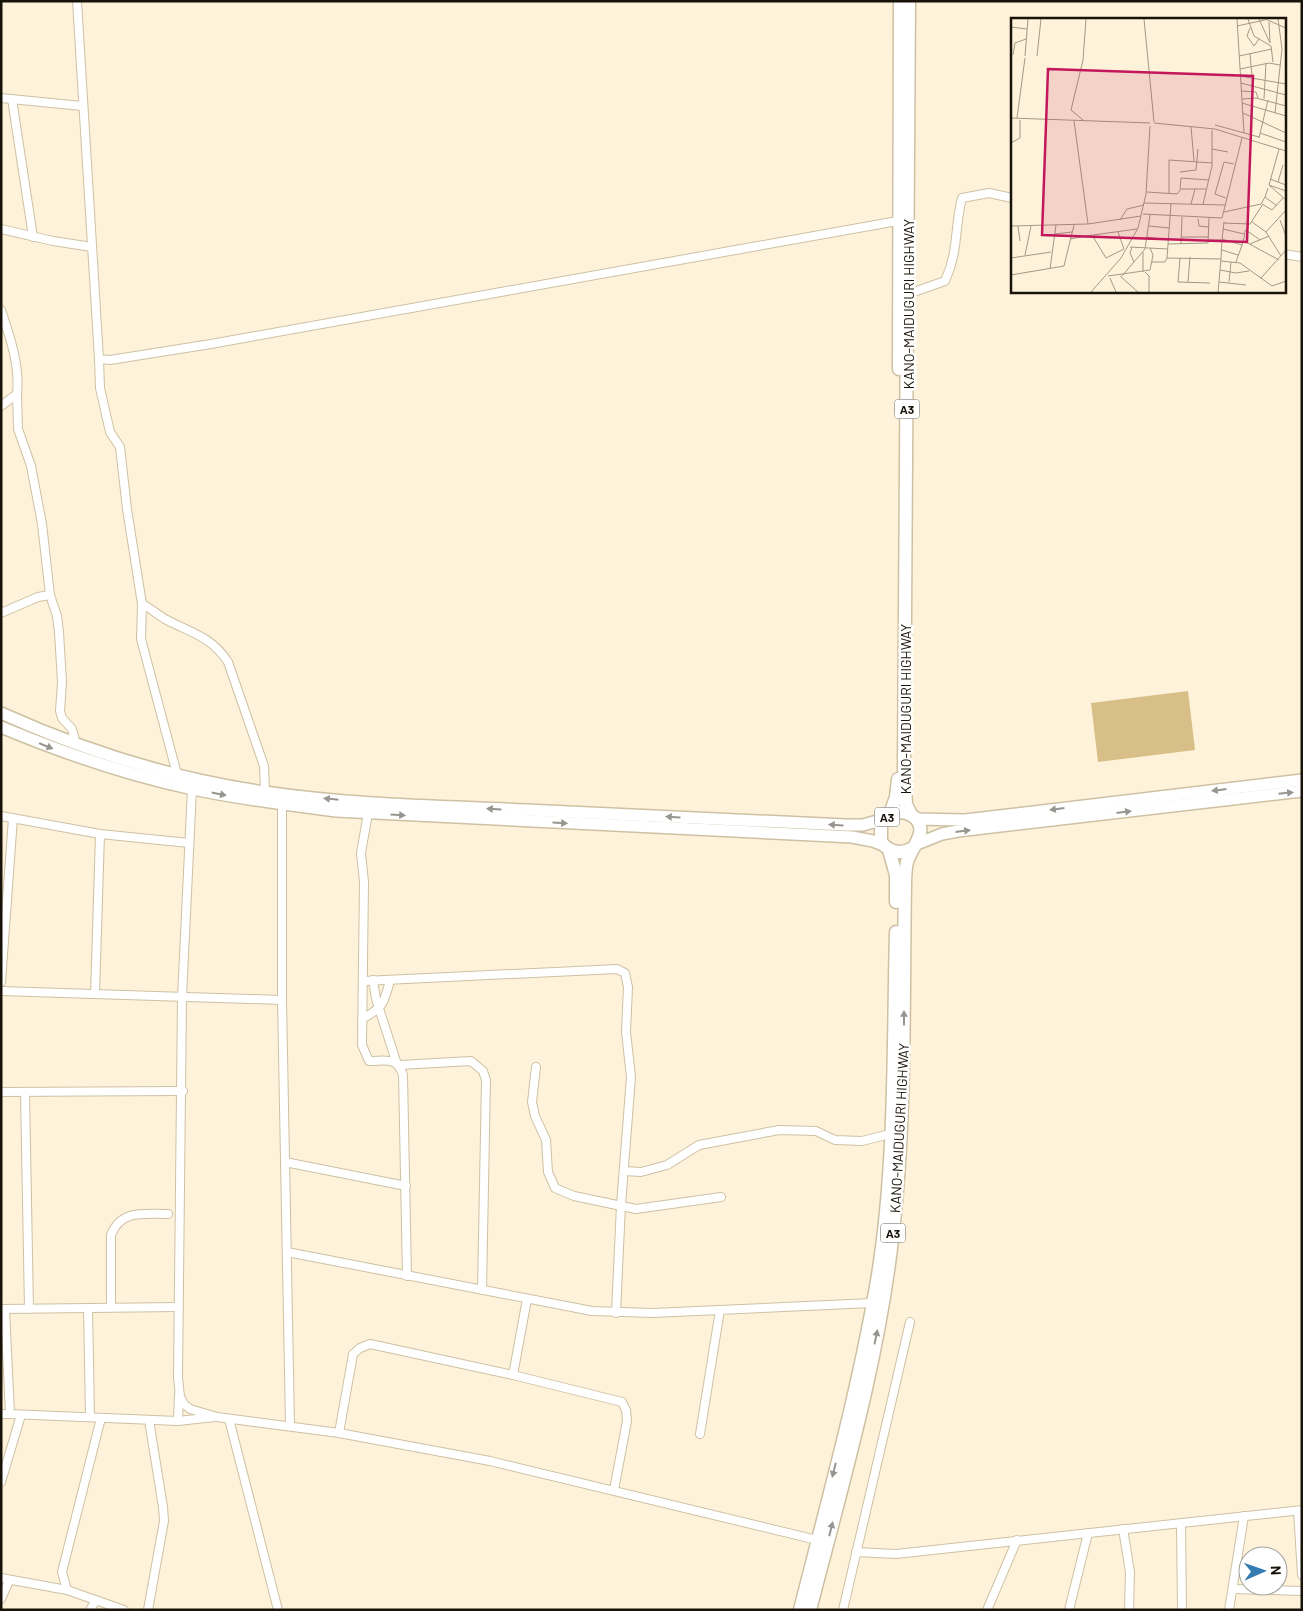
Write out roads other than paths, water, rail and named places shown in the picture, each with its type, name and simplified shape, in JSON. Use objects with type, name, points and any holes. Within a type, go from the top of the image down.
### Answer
[{"type":"highway","name":"KANO-MAIDUGURI HIGHWAY","points":[[900,1],[904,220],[908,294],[904,769],[906,804],[913,817]]},
{"type":"highway","name":"KANO-MAIDUGURI HIGHWAY","points":[[887,816],[898,786],[904,220],[909,1]]},
{"type":"highway","name":"A3","points":[[887,848],[879,836],[887,816],[904,812],[913,817],[920,829],[915,846]]},
{"type":"highway","name":"KANO-MAIDUGURI HIGHWAY","points":[[800,1610],[817,1540],[831,1505],[879,1325],[894,1222],[903,1083],[904,886],[906,865],[915,846]]},
{"type":"highway","points":[[887,848],[902,853],[915,846]]},
{"type":"highway","name":"KANO-MAIDUGURI HIGHWAY","points":[[810,1610],[872,1303],[884,1221],[890,1134],[896,875],[887,848]]},
{"type":"main road","points":[[1,713],[76,744],[177,774],[264,792],[282,799],[846,825],[863,825],[887,816]]},
{"type":"main road","points":[[1,727],[76,756],[192,789],[282,799],[368,813],[852,837],[873,841],[887,848]]},
{"type":"main road","points":[[913,817],[924,821],[965,820],[1302,780]]},
{"type":"main road","points":[[915,846],[942,834],[958,831],[1302,791]]},
{"type":"street","points":[[77,1],[100,388],[110,432],[120,448],[127,509],[142,604],[141,639],[177,774]]},
{"type":"street","points":[[1,98],[82,106]]},
{"type":"street","points":[[12,99],[33,237]]},
{"type":"street","points":[[908,294],[944,281],[953,264],[962,198],[989,193],[1011,198]]},
{"type":"street","points":[[99,359],[110,360],[230,341],[904,220]]},
{"type":"street","points":[[1,229],[33,237],[92,247]]},
{"type":"street","points":[[1286,254],[1302,257]]},
{"type":"street","points":[[1,310],[18,371],[18,429],[30,466],[42,524],[50,595],[60,632],[62,682],[60,711],[62,718],[72,729],[76,744]]},
{"type":"street","points":[[1,406],[17,394]]},
{"type":"street","points":[[1,613],[38,597],[50,595]]},
{"type":"street","points":[[142,604],[166,619],[202,636],[220,649],[228,662],[264,766],[264,792]]},
{"type":"street","points":[[178,1421],[183,1091],[182,997],[192,789]]},
{"type":"street","points":[[282,799],[282,1000],[290,1425]]},
{"type":"street","points":[[368,813],[361,853],[368,981],[362,1019],[362,1045],[369,1061],[398,1063],[471,1061],[483,1071],[486,1080],[482,1290]]},
{"type":"street","points":[[1,816],[100,834],[189,843]]},
{"type":"street","points":[[1,982],[12,818]]},
{"type":"street","points":[[95,994],[100,834]]},
{"type":"street","points":[[368,981],[617,969],[625,973],[628,987],[626,1032],[631,1077],[621,1205],[616,1312]]},
{"type":"street","points":[[362,1019],[380,1010],[390,980]]},
{"type":"street","points":[[368,981],[380,1010],[404,1086],[407,1276]]},
{"type":"street","points":[[1,990],[282,1000]]},
{"type":"street","points":[[536,1067],[532,1102],[535,1116],[546,1140],[550,1181],[555,1188],[574,1196],[636,1209],[721,1197]]},
{"type":"street","points":[[1,1092],[183,1091]]},
{"type":"street","points":[[26,1092],[29,1309]]},
{"type":"street","points":[[624,1171],[641,1172],[667,1165],[699,1145],[779,1130],[816,1131],[834,1140],[862,1141],[890,1134]]},
{"type":"street","points":[[285,1162],[406,1186]]},
{"type":"street","points":[[111,1308],[111,1235],[115,1226],[130,1214],[168,1214]]},
{"type":"street","points":[[287,1252],[578,1309],[653,1314],[872,1303]]},
{"type":"street","points":[[513,1375],[527,1299]]},
{"type":"street","points":[[179,1307],[3,1309],[6,1414],[178,1421],[217,1417]]},
{"type":"street","points":[[88,1308],[90,1418]]},
{"type":"street","points":[[700,1434],[720,1310]]},
{"type":"street","points":[[843,1610],[910,1322]]},
{"type":"street","points":[[339,1433],[354,1354],[360,1348],[370,1344],[513,1375],[622,1402],[626,1410],[627,1421],[614,1490]]},
{"type":"street","points":[[179,1388],[184,1404],[190,1409],[217,1417],[290,1425],[490,1461],[817,1540]]},
{"type":"street","points":[[1,1482],[21,1415]]},
{"type":"street","points":[[67,1590],[62,1572],[101,1418]]},
{"type":"street","points":[[229,1419],[278,1610]]},
{"type":"street","points":[[148,1610],[164,1521],[149,1420]]},
{"type":"street","points":[[856,1552],[896,1554],[1300,1510],[1302,1575]]},
{"type":"street","points":[[1230,1610],[1244,1516]]},
{"type":"street","points":[[1181,1524],[1182,1610]]},
{"type":"street","points":[[1123,1528],[1130,1572],[1129,1610]]},
{"type":"street","points":[[1070,1610],[1088,1533]]},
{"type":"street","points":[[987,1610],[1017,1540]]},
{"type":"street","points":[[1,1599],[5,1580],[67,1590],[124,1610]]},
{"type":"street","points":[[1233,1589],[1302,1591]]},
{"type":"street","points":[[90,1610],[96,1600]]}]
